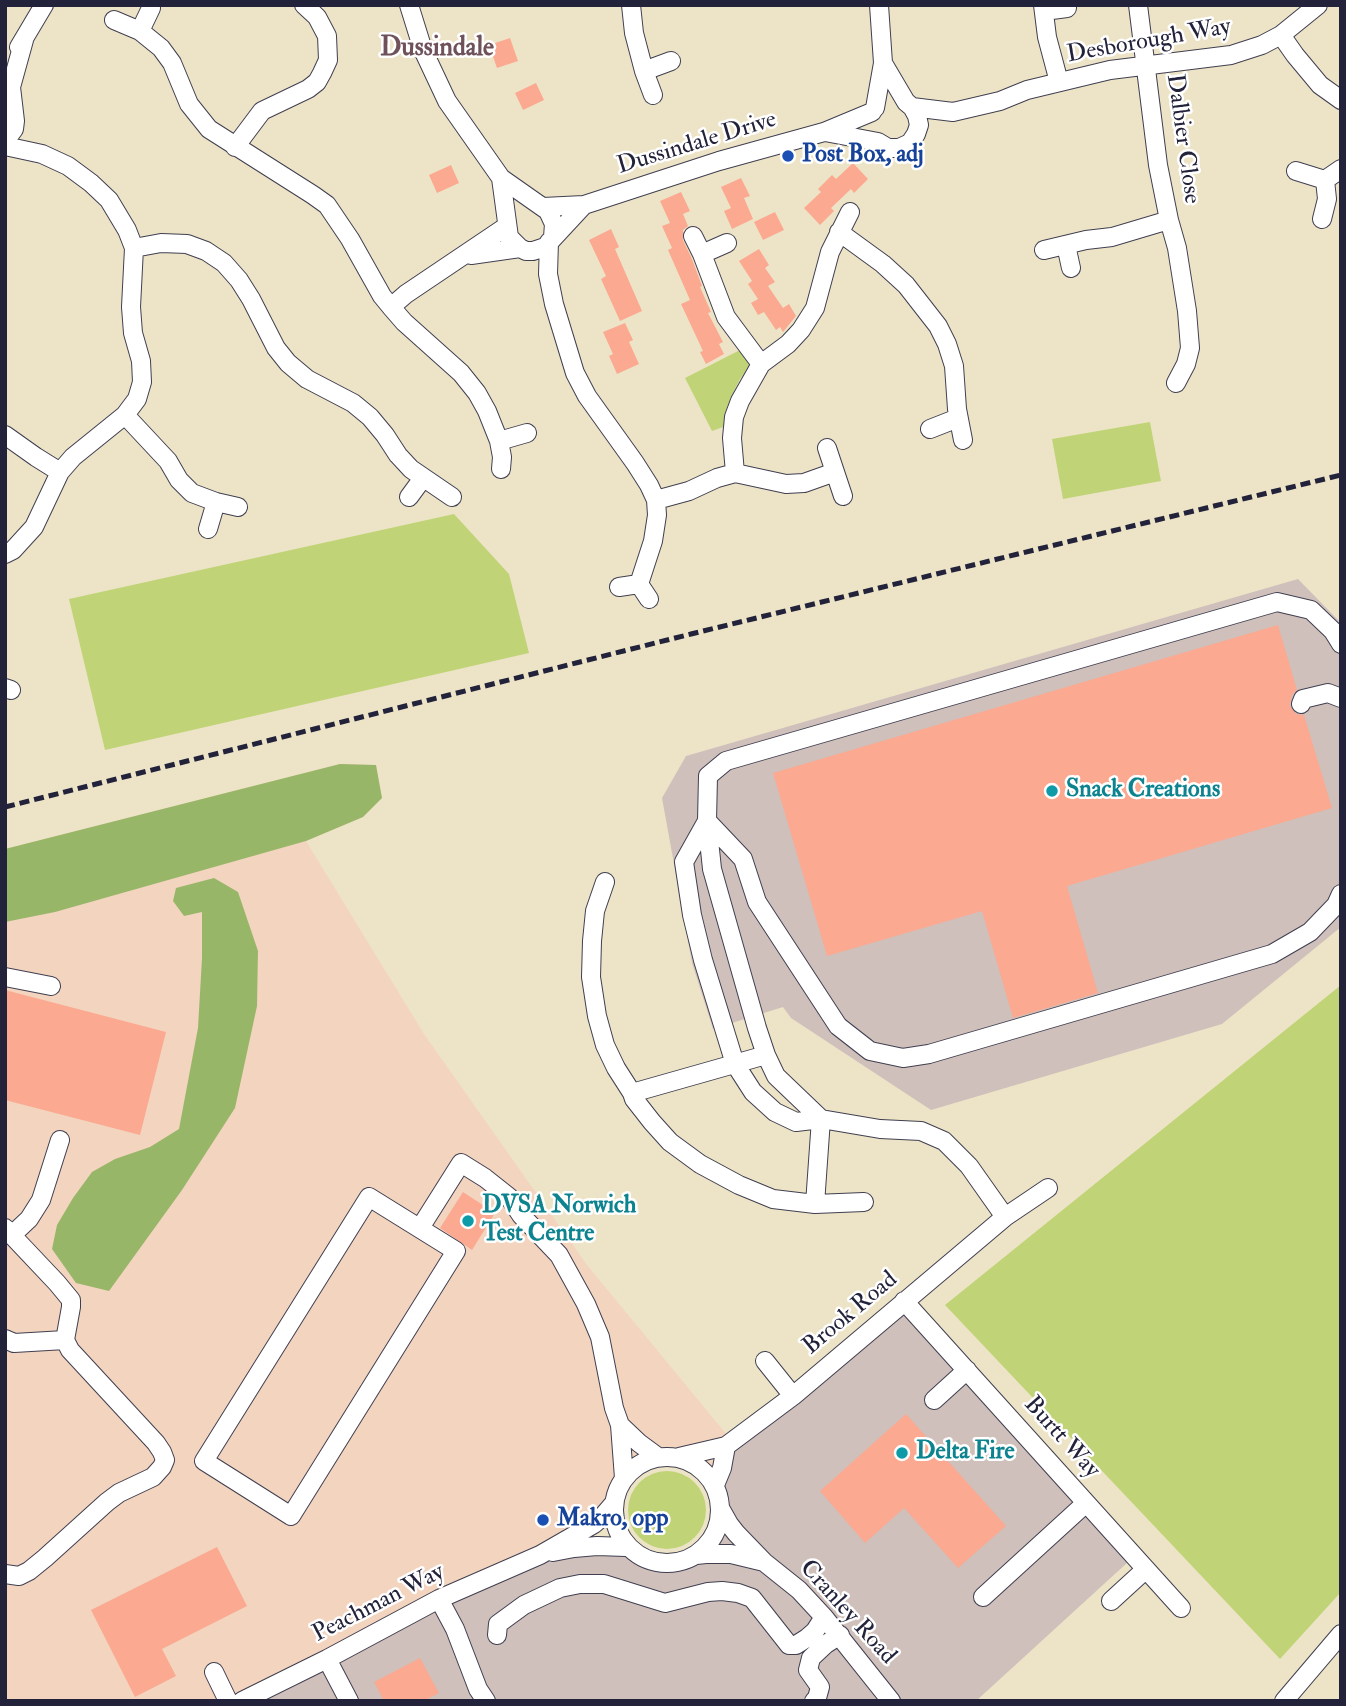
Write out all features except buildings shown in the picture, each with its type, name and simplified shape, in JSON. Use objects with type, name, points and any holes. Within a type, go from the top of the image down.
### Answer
[{"type":"street","points":[[5,67],[44,5]]},
{"type":"street","points":[[235,147],[262,111],[308,89],[317,82],[322,73],[327,60],[327,36],[317,17],[304,5]]},
{"type":"street","points":[[409,5],[423,50],[447,101],[501,178],[548,212],[554,224],[548,274],[554,304],[575,373],[582,388],[635,463],[656,500],[657,515],[644,591],[620,587]]},
{"type":"street","points":[[631,5],[634,33],[653,94]]},
{"type":"street","points":[[877,142],[869,126],[883,63],[879,5]]},
{"type":"street","name":"Dalbier Close","points":[[1138,5],[1158,165],[1177,248],[1187,311],[1190,348],[1186,364],[1176,383]]},
{"type":"street","name":"Desborough Way","points":[[916,134],[953,112],[1000,101],[1027,90],[1110,70],[1231,55],[1262,46],[1281,35],[1318,5]]},
{"type":"street","points":[[139,31],[151,8]]},
{"type":"street","name":"Desborough Way","points":[[1059,82],[1047,37],[1043,8],[1067,8]]},
{"type":"street","points":[[114,20],[139,31],[161,48],[172,63],[189,104],[209,130],[327,205],[382,296],[404,321],[461,373],[477,393],[499,441],[502,469]]},
{"type":"street","points":[[1281,35],[1320,85],[1341,100]]},
{"type":"street","points":[[5,554],[13,550],[34,527],[60,472],[73,457],[125,415],[138,399],[142,382],[131,307],[134,248],[110,200],[68,166],[42,154],[5,144],[14,129],[11,87],[24,40]]},
{"type":"street","points":[[644,71],[671,61]]},
{"type":"street","points":[[883,63],[918,120],[916,134]]},
{"type":"street","name":"Dussindale Drive","points":[[391,307],[508,224],[510,216],[519,207],[531,204],[584,205],[719,161],[824,132],[892,99],[909,104]]},
{"type":"street","name":"Desborough Way","points":[[909,104],[953,112]]},
{"type":"street","points":[[11,113],[42,154]]},
{"type":"street","name":"Dussindale Drive","points":[[824,132],[877,142],[888,148],[900,148],[910,143],[916,134]]},
{"type":"street","points":[[1325,180],[1341,169]]},
{"type":"street","points":[[1296,171],[1325,180]]},
{"type":"street","points":[[501,178],[509,237],[548,274]]},
{"type":"street","points":[[1322,219],[1326,199],[1325,180]]},
{"type":"street","name":"Dussindale Drive","points":[[464,256],[489,251],[540,250],[584,205]]},
{"type":"street","points":[[735,473],[732,438],[734,417],[746,388],[761,364],[788,344],[815,308],[830,252],[850,212]]},
{"type":"street","name":"Dalbier Close","points":[[1044,250],[1112,237],[1169,220]]},
{"type":"street","points":[[839,232],[883,264],[906,285],[938,326],[954,366],[958,418],[963,440]]},
{"type":"street","points":[[692,236],[702,254],[726,317],[761,364]]},
{"type":"street","points":[[134,248],[161,243],[187,244],[206,251],[224,263],[251,299],[276,348],[288,363],[307,379],[354,403],[370,417],[411,469],[446,493]]},
{"type":"street","points":[[702,254],[727,243]]},
{"type":"street","points":[[1066,245],[1071,268]]},
{"type":"street","points":[[125,415],[168,461],[179,480],[192,492],[237,507]]},
{"type":"street","points":[[930,429],[958,418]]},
{"type":"street","points":[[499,441],[527,433]]},
{"type":"street","points":[[5,435],[60,472]]},
{"type":"street","points":[[827,448],[843,496]]},
{"type":"street","points":[[656,500],[689,491],[735,473],[786,484],[804,483],[835,472]]},
{"type":"street","points":[[410,497],[423,478]]},
{"type":"street","points":[[208,529],[216,502]]},
{"type":"street","points":[[821,1119],[776,1076],[753,1016],[712,869],[707,821],[708,776],[726,761],[1277,602],[1311,610],[1333,631],[1341,644]]},
{"type":"street","points":[[1301,704],[1303,699],[1328,693],[1341,698]]},
{"type":"street","points":[[707,821],[743,859],[757,902],[838,1026],[870,1051],[903,1058],[929,1054],[1272,954],[1310,932],[1336,905],[1341,894]]},
{"type":"street","points":[[707,821],[684,862],[692,915],[735,1064],[753,1092],[775,1112],[796,1122],[821,1119],[880,1129],[921,1131],[944,1140],[969,1166],[1005,1217]]},
{"type":"street","points":[[605,882],[596,911],[592,941],[591,977],[597,1016],[616,1068],[634,1099],[652,1122],[670,1142],[700,1164],[773,1199],[815,1204],[864,1202]]},
{"type":"street","points":[[5,977],[51,986]]},
{"type":"street","points":[[632,1093],[766,1055]]},
{"type":"street","points":[[815,1204],[821,1119]]},
{"type":"street","points":[[5,1574],[19,1576],[29,1571],[107,1502],[153,1476],[162,1467],[164,1460],[156,1444],[69,1350],[65,1340],[71,1300],[9,1231],[29,1219],[41,1200],[60,1140]]},
{"type":"street","points":[[420,1228],[461,1163],[509,1197],[521,1215],[559,1255],[586,1304],[600,1337],[620,1425],[624,1478]]},
{"type":"street","name":"Brook Road","points":[[679,1457],[726,1446],[793,1395],[1005,1217],[1048,1188]]},
{"type":"street","points":[[369,1197],[420,1228],[456,1251],[291,1516],[204,1461],[369,1197]]},
{"type":"street","name":"Burtt Way","points":[[904,1301],[1181,1608]]},
{"type":"street","points":[[5,1339],[14,1343],[65,1340]]},
{"type":"street","points":[[765,1361],[793,1395]]},
{"type":"street","points":[[934,1399],[967,1370]]},
{"type":"street","points":[[620,1425],[658,1457]]},
{"type":"street","points":[[715,1485],[722,1468],[726,1446]]},
{"type":"street","points":[[624,1478],[639,1465],[658,1457],[679,1457],[700,1468],[715,1485],[720,1508],[717,1528],[708,1545],[696,1555]]},
{"type":"street","name":"Peachman Way","points":[[242,1701],[439,1599],[540,1555],[594,1524],[614,1503],[624,1478]]},
{"type":"street","points":[[614,1503],[617,1527],[626,1547]]},
{"type":"street","points":[[983,1597],[1086,1503]]},
{"type":"street","name":"Cranley Road","points":[[720,1508],[736,1533],[764,1562],[799,1590],[824,1617],[891,1701]]},
{"type":"street","name":"Peachman Way","points":[[540,1555],[597,1546],[626,1547],[645,1559],[661,1563],[678,1562],[696,1555]]},
{"type":"street","name":"Cranley Road","points":[[696,1555],[731,1554],[764,1562]]},
{"type":"street","points":[[1111,1601],[1146,1569]]},
{"type":"street","points":[[497,1635],[498,1624],[524,1605],[560,1588],[580,1584],[604,1584],[665,1603],[708,1592],[738,1593],[752,1598],[789,1645],[796,1645],[807,1638],[824,1617]]},
{"type":"street","points":[[439,1599],[478,1689],[486,1701]]},
{"type":"street","points":[[1284,1701],[1341,1634]]},
{"type":"street","points":[[814,1701],[820,1687],[808,1670],[810,1658],[840,1636]]},
{"type":"street","points":[[327,1659],[349,1701]]},
{"type":"street","points":[[214,1672],[228,1701]]},
{"type":"shaded area","points":[[1298,579],[1341,623],[1341,927],[1222,1024],[931,1110],[791,1018],[783,1007],[713,1029],[692,963],[662,798],[686,756]]},
{"type":"shaded area","points":[[340,764],[376,765],[382,798],[363,817],[306,841],[424,1034],[587,1265],[732,1441],[715,1485],[700,1468],[679,1457],[658,1457],[639,1465],[624,1478],[614,1503],[594,1524],[242,1701],[5,1701],[5,849]]},
{"type":"shaded area","points":[[903,1310],[1128,1562],[976,1701],[242,1701],[540,1555],[626,1547],[645,1558],[670,1563],[696,1555],[707,1545],[717,1528],[720,1508],[715,1485],[726,1446]]},
{"type":"green space","points":[[742,349],[750,366],[731,397],[723,427],[712,431],[685,378]]},
{"type":"green space","points":[[1150,422],[1161,481],[1063,499],[1052,439]]},
{"type":"green space","points":[[454,514],[509,574],[529,653],[105,750],[69,599]]},
{"type":"green space","points":[[340,764],[376,765],[382,798],[363,817],[306,841],[55,912],[5,922],[5,849]]},
{"type":"green space","points":[[214,878],[238,892],[258,951],[257,1006],[235,1108],[182,1190],[109,1291],[76,1283],[52,1249],[57,1225],[73,1198],[92,1172],[115,1159],[150,1147],[179,1129],[198,1028],[202,912],[184,916],[173,901],[176,888]]},
{"type":"green space","points":[[1341,985],[1341,1592],[1280,1659],[945,1305]]},
{"type":"green space","points":[[659,1471],[675,1471],[689,1477],[700,1488],[706,1502],[706,1518],[700,1532],[689,1543],[675,1549],[659,1549],[645,1543],[634,1532],[628,1518],[628,1502],[634,1488],[645,1477]]},
{"type":"railway","points":[[5,807],[691,634],[1341,475]]},
{"type":"place","name":"Post Box, adj","points":[[788,156]]},
{"type":"place","name":"Snack Creations","points":[[1052,791]]},
{"type":"place","name":"DVSA Norwich Test Centre","points":[[468,1221]]},
{"type":"place","name":"Delta Fire","points":[[902,1453]]},
{"type":"place","name":"Makro, opp","points":[[543,1520]]},
{"type":"district","name":"Dussindale","points":[[437,49]]}]
